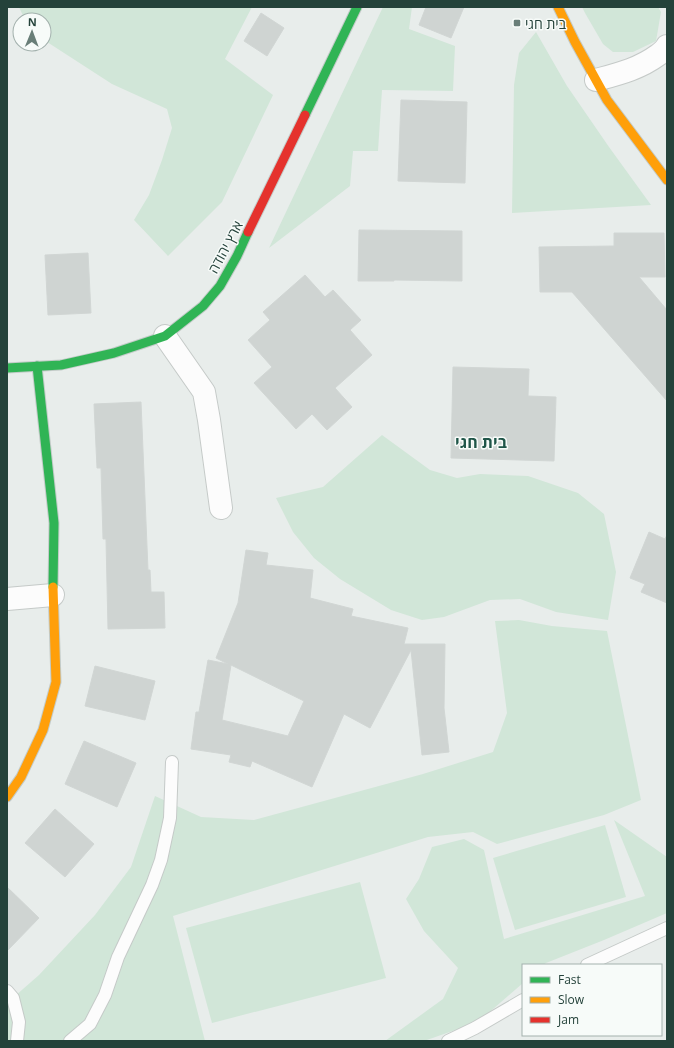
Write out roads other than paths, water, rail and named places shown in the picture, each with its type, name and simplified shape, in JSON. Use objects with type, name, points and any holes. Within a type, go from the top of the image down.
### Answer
[{"type":"street","name":"ארץ יהודה","points":[[7,368],[61,364],[114,353],[165,336],[203,306],[220,286],[237,256],[357,7]]},
{"type":"street","points":[[558,7],[607,100],[667,180]]},
{"type":"street","points":[[596,80],[626,72],[649,62],[665,50],[667,46]]},
{"type":"street","points":[[165,336],[204,392],[210,420],[220,508]]},
{"type":"street","points":[[7,797],[21,777],[43,730],[56,682],[53,595],[54,523],[37,366]]},
{"type":"street","points":[[7,599],[53,595]]},
{"type":"lane","points":[[70,1041],[90,1024],[102,1002],[118,957],[152,885],[161,860],[170,818],[172,762]]},
{"type":"lane","points":[[589,964],[667,928]]},
{"type":"lane","points":[[7,991],[13,998],[19,1022],[17,1041]]},
{"type":"lane","points":[[448,1041],[522,1001]]},
{"type":"place","name":"בית חגי","points":[[517,23]]},
{"type":"district","name":"בית חגי","points":[[481,442]]}]
